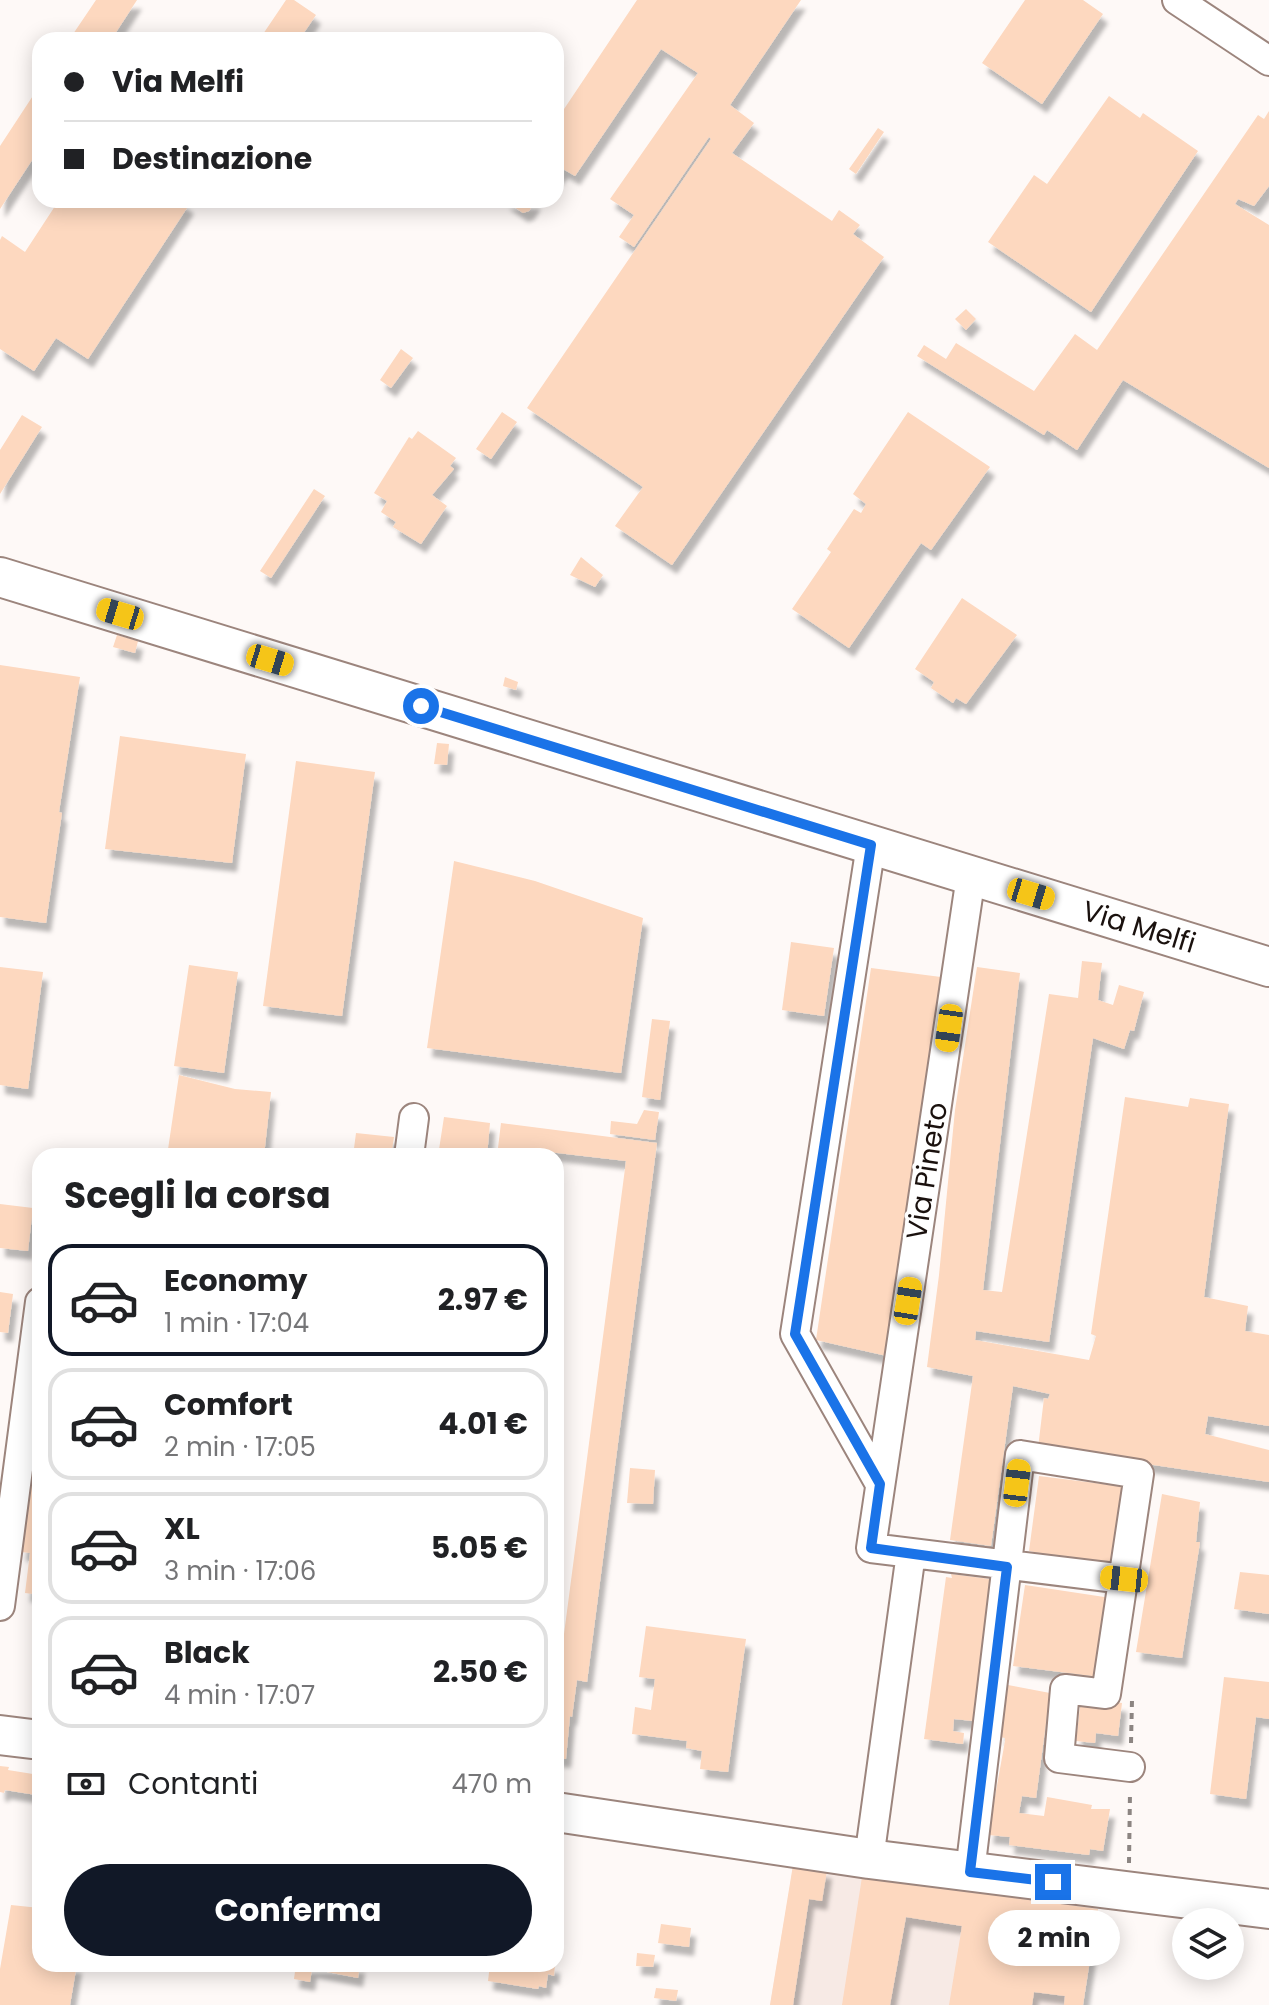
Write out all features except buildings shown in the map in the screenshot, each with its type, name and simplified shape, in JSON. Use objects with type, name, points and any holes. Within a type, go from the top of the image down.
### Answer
[{"type":"main road","name":"Via Melfi","points":[[0,577],[1269,967]]},
{"type":"main road","points":[[0,1735],[32,1739]]},
{"type":"main road","points":[[564,1813],[869,1859],[1269,1909]]},
{"type":"street","points":[[1177,0],[1269,61]]},
{"type":"street","points":[[871,845],[795,1334],[880,1484]]},
{"type":"street","name":"Via Pineto","points":[[911,1553],[871,1548],[971,876]]},
{"type":"street","points":[[410,1148],[414,1118]]},
{"type":"street","points":[[0,1606],[32,1363]]},
{"type":"street","points":[[970,1872],[1020,1455],[1139,1474],[1106,1694],[1065,1689],[1059,1758],[1130,1767]]},
{"type":"street","points":[[869,1859],[911,1553],[1124,1579]]},
{"type":"shaded area","points":[[794,1862],[1096,1906],[1081,2005],[770,2005]]},
{"type":"route","points":[[421,706],[871,845],[795,1334],[880,1484],[871,1548],[1007,1567],[970,1872],[1053,1882]]}]
